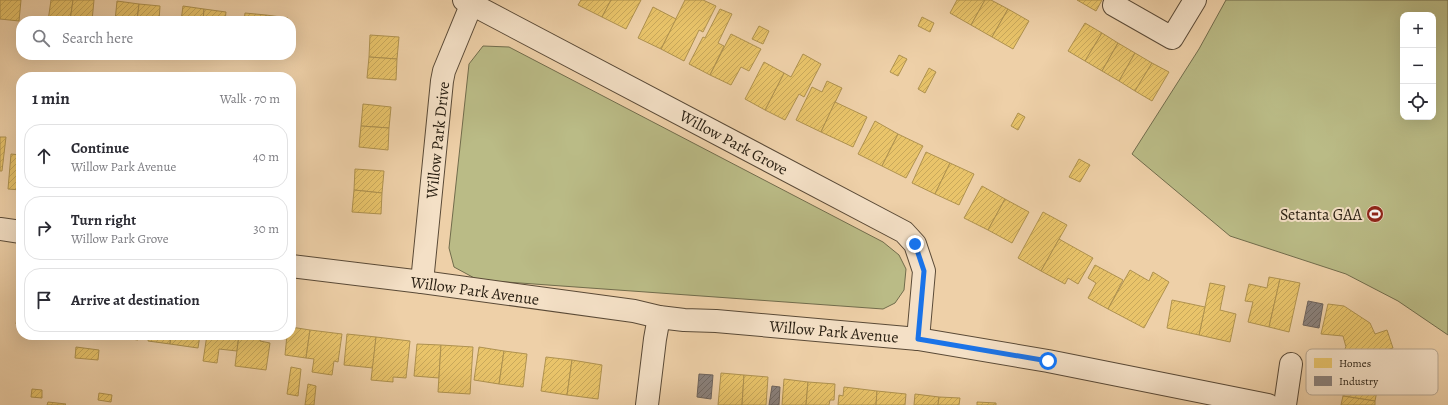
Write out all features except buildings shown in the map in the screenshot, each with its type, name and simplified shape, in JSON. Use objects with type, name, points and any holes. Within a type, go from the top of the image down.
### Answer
[{"type":"street","points":[[1114,5],[1172,38],[1194,0]]},
{"type":"street","name":"Willow Park Drive","points":[[422,282],[442,81],[444,71],[468,2]]},
{"type":"street","name":"Willow Park Grove","points":[[468,2],[904,232],[915,244],[924,271],[918,339]]},
{"type":"street","points":[[0,229],[16,231]]},
{"type":"street","name":"Willow Park Avenue","points":[[296,267],[422,282],[607,309],[634,311],[659,317],[918,339],[1048,361],[1268,405]]},
{"type":"street","points":[[647,405],[659,317]]},
{"type":"street","points":[[1285,405],[1291,364]]},
{"type":"green space","name":"Setanta GAA","points":[[1226,0],[1448,0],[1448,335],[1398,301],[1346,274],[1230,236],[1132,154],[1199,49]]},
{"type":"green space","points":[[483,46],[509,47],[883,242],[899,255],[906,269],[904,290],[895,303],[883,309],[478,280],[454,267],[449,248],[469,64]]},
{"type":"place","name":"Setanta GAA","points":[[1375,214]]},
{"type":"route","points":[[915,244],[924,271],[918,339],[1048,361]]}]
